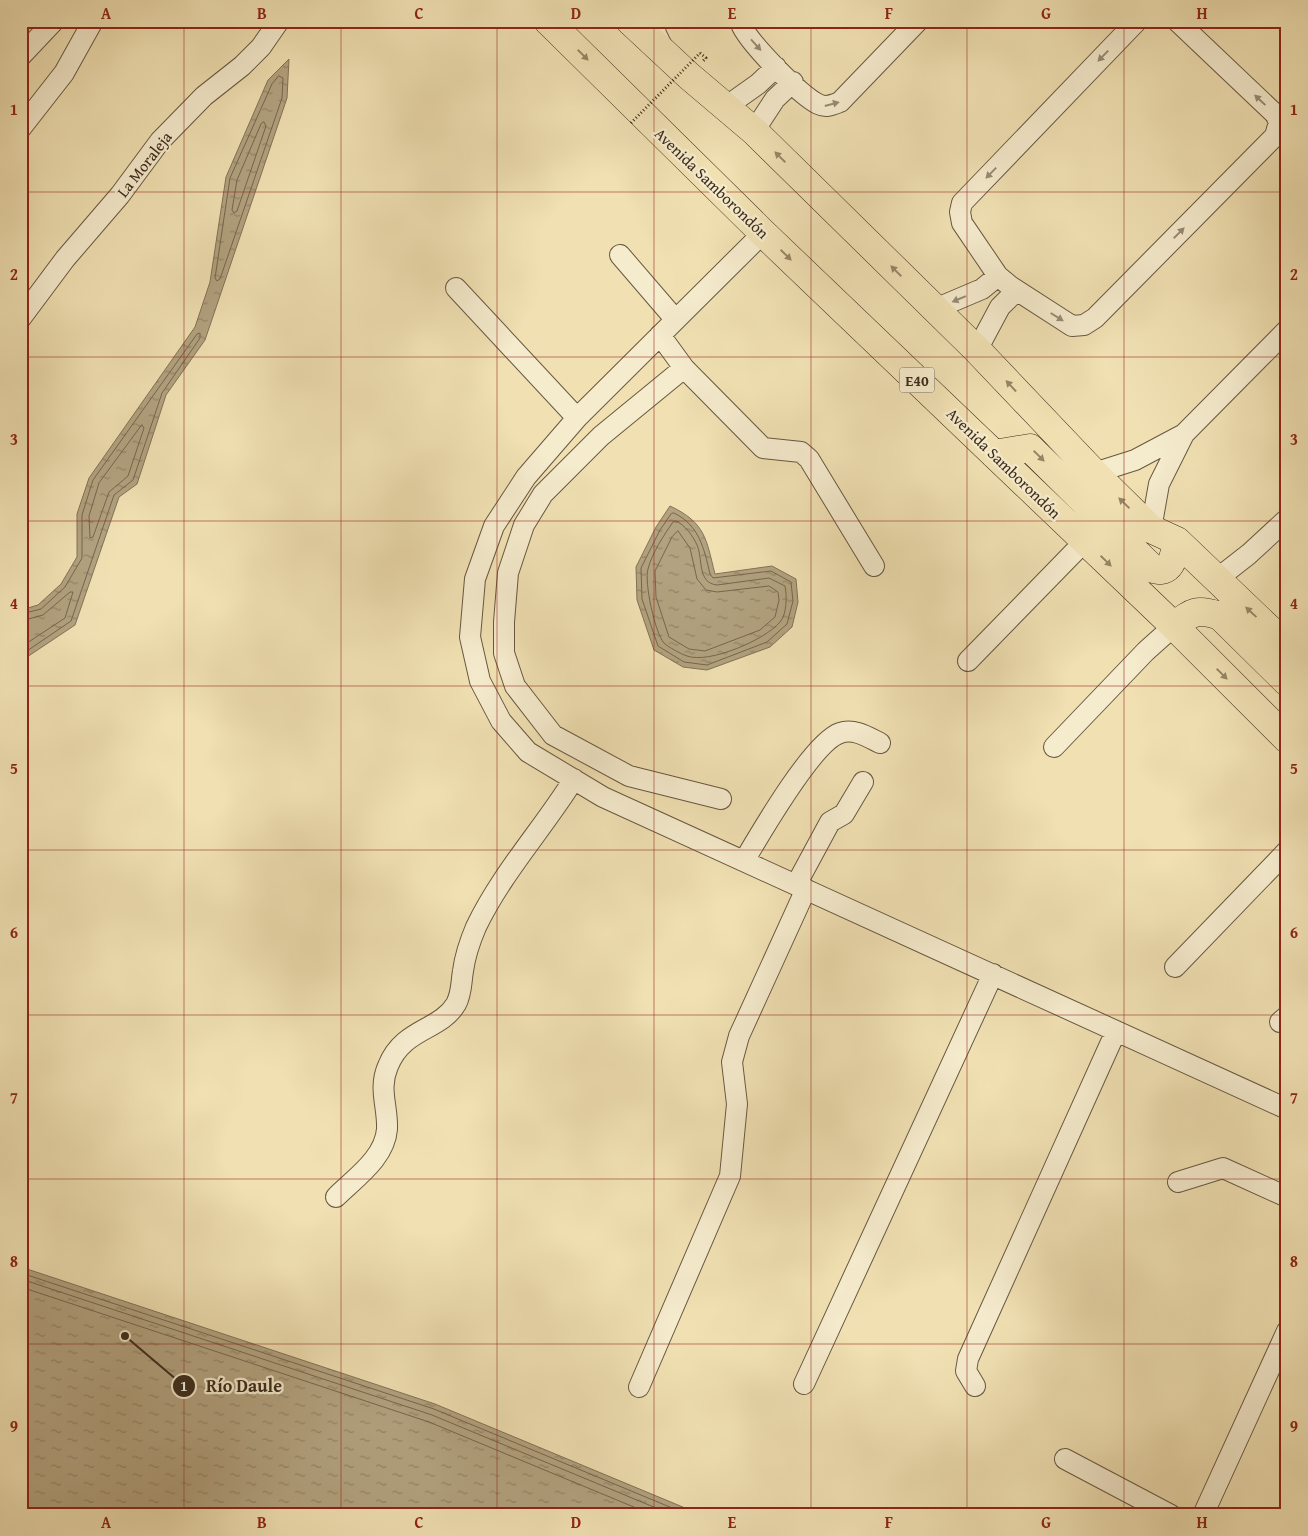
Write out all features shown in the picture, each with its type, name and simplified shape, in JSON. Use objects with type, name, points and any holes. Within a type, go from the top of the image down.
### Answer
[{"type":"highway","name":"Avenida Samborondón","points":[[548,21],[763,233],[1174,626],[1287,739]]},
{"type":"highway","points":[[630,21],[669,58],[754,131],[977,350],[1094,473],[1151,529],[1177,541],[1286,644]]},
{"type":"highway","points":[[994,454],[1030,448],[1153,569],[1160,571],[1168,568],[1177,541]]},
{"type":"highway","points":[[1174,626],[1193,612],[1206,611],[1220,616],[1287,682]]},
{"type":"street","points":[[21,56],[54,21]]},
{"type":"street","points":[[21,128],[64,73],[93,21]]},
{"type":"street","name":"La Moraleja","points":[[21,318],[65,259],[120,195],[160,141],[204,96],[242,66],[261,47],[279,21]]},
{"type":"street","points":[[654,21],[656,34],[669,58]]},
{"type":"street","points":[[743,21],[741,24],[745,32],[776,67],[817,104],[827,107],[840,102],[918,21]]},
{"type":"street","points":[[1137,21],[962,203],[960,212],[962,223],[998,276],[1016,290],[1072,326],[1084,325],[1095,318],[1275,136],[1279,122],[1275,114],[1177,21]]},
{"type":"street","points":[[727,106],[758,84],[776,67]]},
{"type":"street","points":[[754,131],[776,99],[793,82]]},
{"type":"street","points":[[763,233],[577,418],[526,477],[494,526],[475,579],[470,637],[480,681],[502,721],[528,752],[603,797],[1287,1109]]},
{"type":"street","points":[[620,255],[676,319]]},
{"type":"street","points":[[935,309],[982,289],[998,276]]},
{"type":"street","points":[[456,288],[577,418]]},
{"type":"street","points":[[977,350],[1000,307],[1016,290]]},
{"type":"street","points":[[1094,473],[1135,460],[1184,434],[1287,330]]},
{"type":"street","points":[[660,334],[684,368],[763,448],[800,452],[809,458],[874,566]]},
{"type":"street","points":[[684,368],[601,436],[543,494],[524,525],[508,574],[504,622],[504,653],[515,686],[553,735],[629,776],[721,799]]},
{"type":"street","points":[[1151,529],[1159,484],[1184,434]]},
{"type":"street","points":[[1216,579],[1250,554],[1287,519]]},
{"type":"street","points":[[968,662],[1085,540]]},
{"type":"street","points":[[1054,747],[1146,651],[1174,626]]},
{"type":"street","points":[[744,861],[773,811],[823,745],[840,733],[849,732],[858,732],[880,743]]},
{"type":"street","points":[[336,1197],[378,1155],[384,1142],[387,1129],[382,1092],[388,1066],[397,1048],[406,1039],[451,1012],[461,991],[466,953],[486,907],[518,857],[549,820],[574,779]]},
{"type":"street","points":[[639,1387],[730,1176],[737,1104],[732,1062],[739,1036],[830,822],[844,814],[863,782]]},
{"type":"street","points":[[1175,967],[1287,851]]},
{"type":"street","points":[[804,1384],[993,974]]},
{"type":"street","points":[[975,1386],[966,1371],[968,1359],[1116,1031]]},
{"type":"street","points":[[1178,1182],[1222,1168],[1287,1196]]},
{"type":"street","points":[[1203,1515],[1287,1330]]},
{"type":"street","points":[[1065,1459],[1171,1515]]},
{"type":"path","points":[[631,123],[700,53]]},
{"type":"water","points":[[289,59],[287,98],[205,340],[166,395],[137,484],[119,497],[75,625],[21,661],[21,610],[38,605],[61,584],[77,557],[77,514],[89,478],[195,327],[210,282],[226,177],[268,80]]},
{"type":"water","points":[[670,506],[691,519],[703,533],[715,574],[772,566],[796,579],[798,602],[792,627],[770,647],[707,670],[683,667],[654,650],[637,600],[636,567],[656,527]]},
{"type":"water","points":[[21,1267],[435,1404],[702,1515],[21,1515]]},
{"type":"place","name":"Río Daule","points":[[125,1336]]}]
